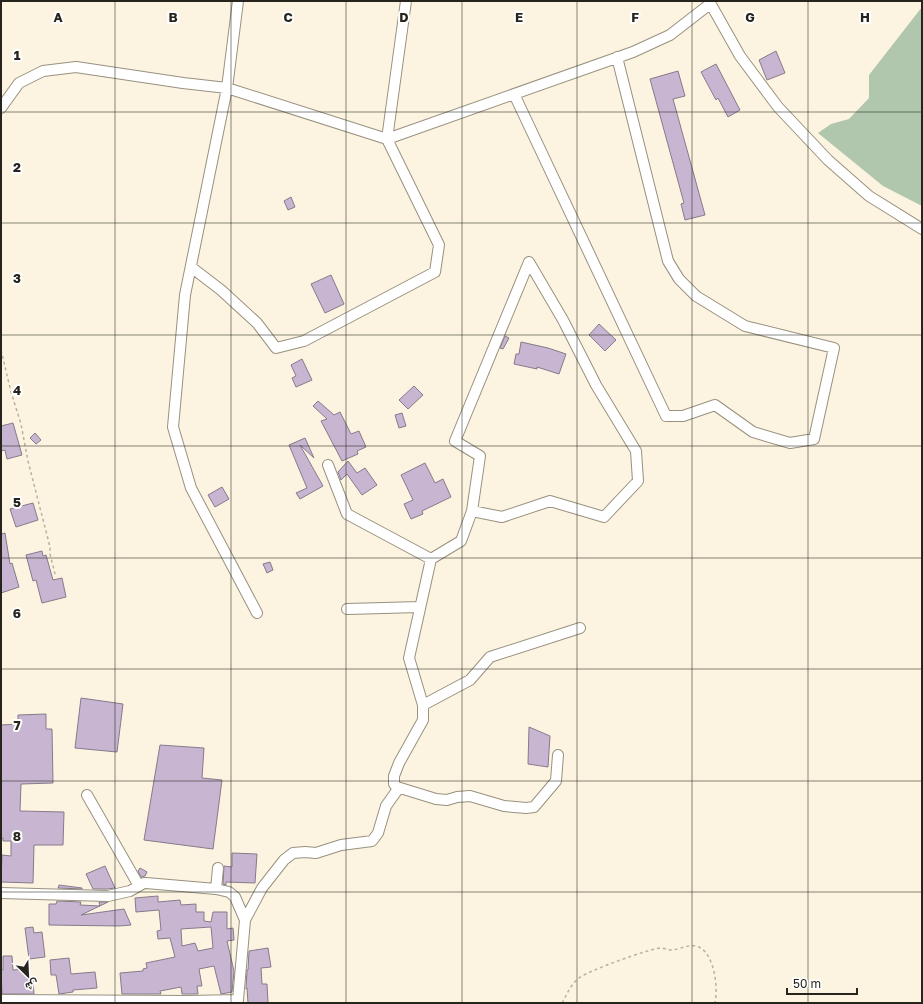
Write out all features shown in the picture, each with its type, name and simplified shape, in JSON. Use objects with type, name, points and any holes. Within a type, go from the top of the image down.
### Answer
[{"type":"street","points":[[238,1],[227,88],[185,295],[173,427],[191,488],[257,612]]},
{"type":"street","points":[[190,267],[221,290],[257,323],[276,348],[304,341],[435,272],[439,245],[387,139],[406,1]]},
{"type":"street","points":[[1,108],[19,83],[43,71],[76,67],[227,88],[387,139],[633,52],[670,35],[709,3],[740,56],[778,107],[828,160],[869,196],[922,229]]},
{"type":"street","points":[[514,94],[666,416],[683,416],[715,405],[753,432],[790,443],[814,439],[834,348],[745,326],[696,296],[679,278],[668,261],[617,57]]},
{"type":"street","points":[[472,511],[502,517],[550,501],[604,517],[638,481],[636,451],[596,385],[563,320],[529,262],[456,441],[480,456],[472,511],[461,541],[432,559],[409,658],[423,705],[423,720],[399,763],[394,776],[394,784],[397,787],[436,799],[447,800],[470,796],[504,806],[526,808],[534,807],[556,781],[558,756]]},
{"type":"street","points":[[328,465],[347,514],[432,559]]},
{"type":"street","points":[[346,609],[420,607]]},
{"type":"street","points":[[423,705],[470,680],[490,657],[580,628]]},
{"type":"street","points":[[1,1000],[237,1002],[245,920],[262,888],[284,860],[293,853],[316,853],[341,845],[372,841],[378,833],[386,806],[398,789],[397,787]]},
{"type":"street","points":[[87,795],[139,886]]},
{"type":"street","points":[[216,889],[218,868]]},
{"type":"street","points":[[1,893],[108,896],[130,891],[146,883],[216,889],[229,892],[235,897],[245,920]]},
{"type":"path","points":[[1,350],[11,392],[21,424],[28,461],[50,547],[50,554],[55,574]]},
{"type":"path","points":[[562,1003],[573,984],[580,977],[590,972],[650,950],[660,948],[672,950],[691,946],[698,947],[705,951],[710,958],[714,972],[715,1003]]},
{"type":"green space","points":[[922,7],[922,206],[883,186],[818,133],[831,124],[849,119],[869,98],[869,75]]},
{"type":"building","points":[[776,51],[785,73],[767,80],[759,60]]},
{"type":"building","points":[[716,64],[740,110],[728,117],[718,98],[716,100],[701,72]]},
{"type":"building","points":[[678,71],[685,96],[673,99],[705,215],[685,220],[681,204],[684,203],[650,79]]},
{"type":"building","points":[[291,197],[295,207],[288,210],[284,201]]},
{"type":"building","points":[[331,275],[344,304],[325,313],[311,284]]},
{"type":"building","points":[[599,324],[616,340],[605,351],[589,335]]},
{"type":"building","points":[[505,336],[509,338],[503,349],[500,348]]},
{"type":"building","points":[[521,342],[566,354],[559,374],[537,367],[537,369],[514,364],[516,354],[519,354]]},
{"type":"building","points":[[302,359],[312,380],[296,387],[292,378],[296,376],[291,365]]},
{"type":"building","points":[[414,386],[423,395],[408,409],[399,400]]},
{"type":"building","points":[[318,401],[334,415],[340,412],[351,434],[359,431],[366,447],[357,451],[358,454],[342,461],[321,421],[327,419],[313,406]]},
{"type":"building","points":[[402,413],[406,426],[399,428],[395,415]]},
{"type":"building","points":[[13,423],[22,455],[7,459],[5,450],[1,451],[1,426]]},
{"type":"building","points":[[35,433],[41,440],[36,444],[30,438]]},
{"type":"building","points":[[305,438],[314,458],[300,445],[323,486],[300,499],[296,493],[307,488],[289,445]]},
{"type":"building","points":[[348,461],[357,473],[365,468],[377,485],[362,495],[347,474],[341,480],[338,472]]},
{"type":"building","points":[[425,463],[435,483],[443,479],[451,497],[422,511],[423,514],[411,519],[404,504],[413,500],[401,475]]},
{"type":"building","points":[[222,487],[229,499],[215,507],[208,495]]},
{"type":"building","points":[[33,503],[38,520],[16,527],[10,509]]},
{"type":"building","points":[[5,533],[10,564],[12,563],[19,587],[1,593],[1,534]]},
{"type":"building","points":[[42,551],[43,556],[46,555],[53,580],[62,578],[66,597],[42,603],[36,580],[33,581],[26,555]]},
{"type":"building","points":[[270,562],[273,570],[267,573],[263,564]]},
{"type":"building","points":[[81,698],[123,704],[117,752],[75,748]]},
{"type":"building","points":[[46,714],[46,729],[52,729],[53,783],[21,784],[20,811],[64,812],[63,845],[34,845],[33,883],[1,882],[2,855],[11,856],[11,841],[3,841],[3,838],[1,838],[1,725],[18,724],[18,715]]},
{"type":"building","points":[[529,727],[550,736],[548,767],[528,764]]},
{"type":"building","points":[[160,745],[204,748],[202,778],[222,780],[213,849],[144,840]]},
{"type":"building","points":[[232,853],[257,854],[255,883],[226,882],[226,885],[223,884],[224,866],[232,867]]},
{"type":"building","points":[[105,866],[115,888],[93,889],[86,874]]},
{"type":"building","points":[[140,868],[147,872],[145,876],[141,877],[138,871]]},
{"type":"building","points":[[59,885],[82,888],[82,889],[58,888]]},
{"type":"building","points":[[158,896],[158,902],[180,900],[181,905],[196,904],[196,912],[204,912],[204,921],[211,922],[213,912],[227,912],[227,929],[233,928],[234,940],[227,941],[234,971],[232,992],[221,994],[214,966],[199,969],[202,986],[197,986],[198,994],[182,994],[181,987],[160,991],[161,994],[122,994],[120,973],[143,971],[143,969],[147,968],[146,963],[175,957],[170,938],[158,939],[157,931],[161,930],[159,910],[136,912],[135,898]],"holes":[[[211,927],[213,948],[198,951],[195,943],[182,946],[181,929]]]},
{"type":"building","points":[[57,901],[81,902],[80,905],[100,906],[81,915],[124,909],[131,925],[49,925],[49,904],[56,904]]},
{"type":"building","points":[[99,902],[108,902],[100,906]]},
{"type":"building","points":[[33,927],[34,933],[42,932],[45,957],[29,959],[25,928]]},
{"type":"building","points":[[268,948],[271,967],[261,968],[262,984],[267,984],[268,1003],[248,1003],[247,988],[246,989],[249,951]]},
{"type":"building","points":[[3,956],[12,956],[13,970],[28,969],[28,980],[33,979],[34,994],[2,994],[1,970],[3,970]]},
{"type":"building","points":[[69,958],[71,974],[95,972],[97,988],[73,990],[73,992],[59,994],[56,975],[51,975],[50,960]]}]
